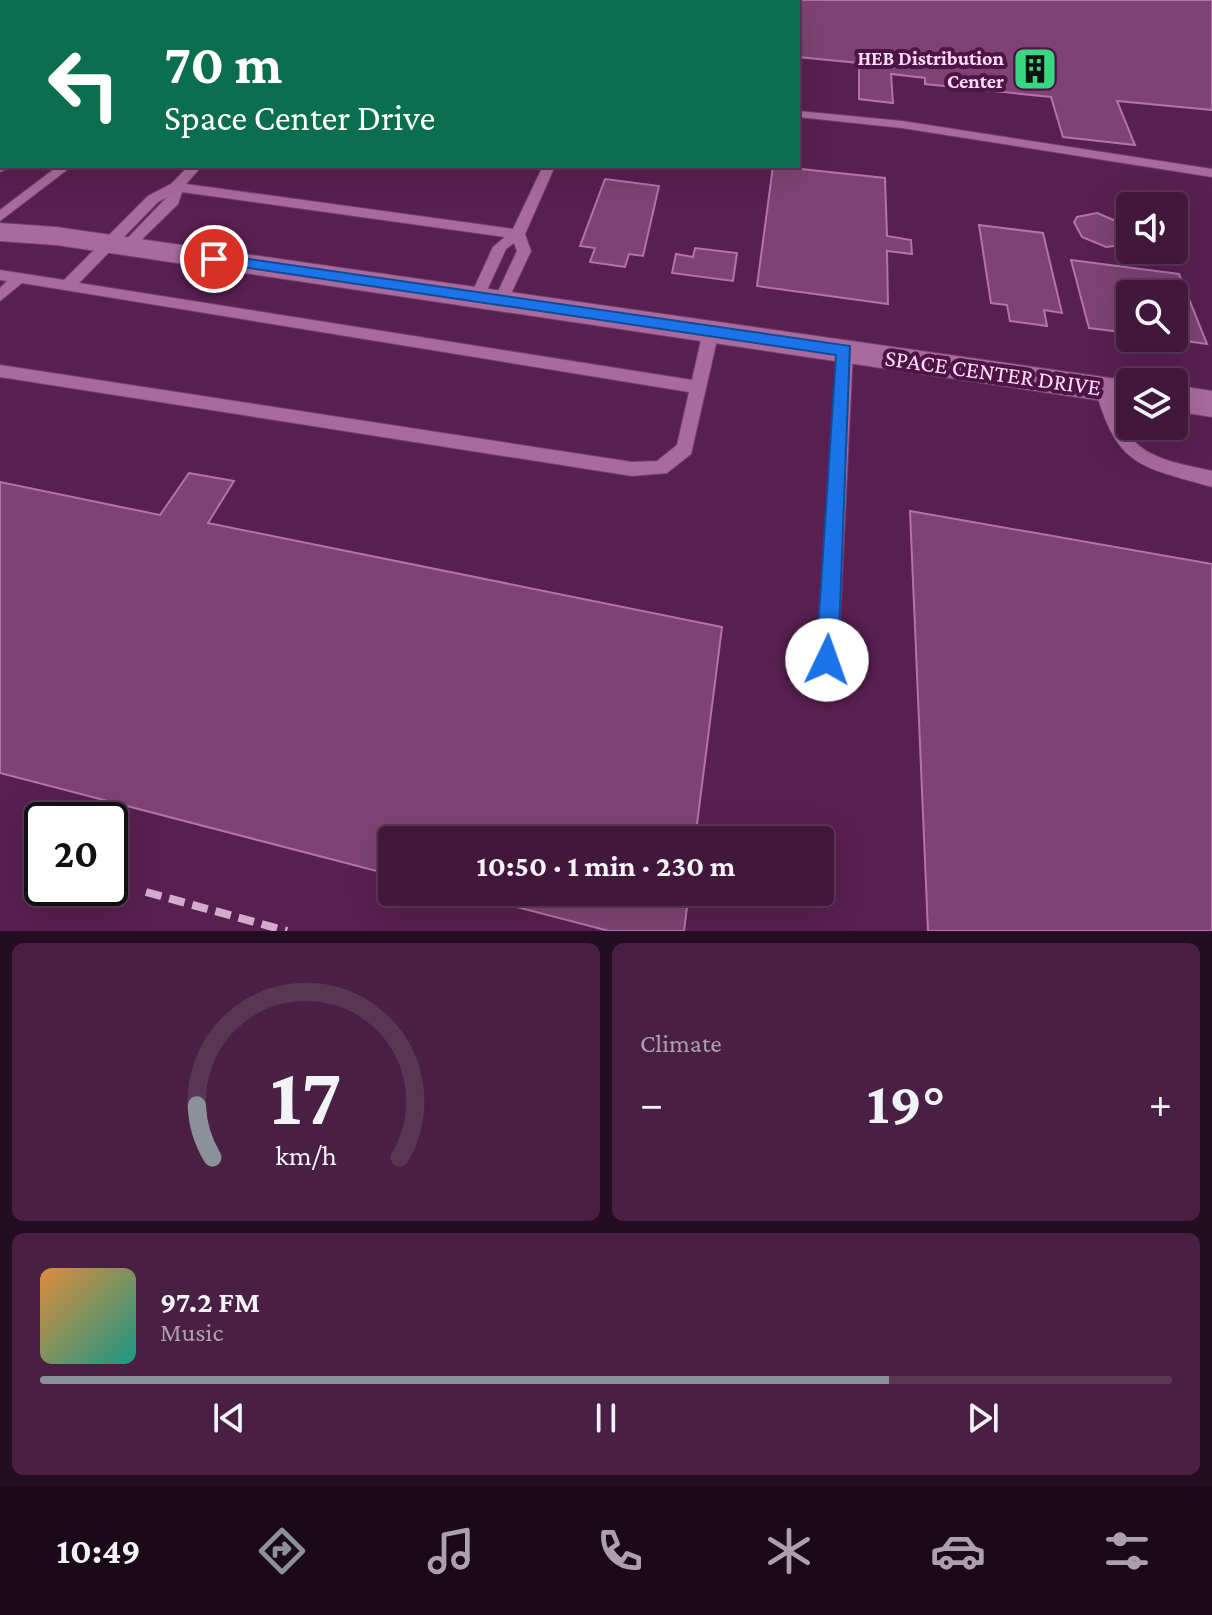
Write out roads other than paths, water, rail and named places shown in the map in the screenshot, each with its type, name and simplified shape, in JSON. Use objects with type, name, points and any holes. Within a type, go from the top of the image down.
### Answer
[{"type":"street","name":"SPACE CENTER DRIVE","points":[[0,232],[117,244],[1116,390]]},
{"type":"street","points":[[1188,400],[1212,404]]},
{"type":"lane","points":[[800,114],[873,122],[1136,164],[1212,173]]},
{"type":"lane","points":[[0,217],[63,168]]},
{"type":"lane","points":[[67,286],[117,244],[153,199],[176,187],[194,168]]},
{"type":"lane","points":[[489,299],[500,247],[518,234],[548,168]]},
{"type":"lane","points":[[176,187],[518,234]]},
{"type":"lane","points":[[489,299],[524,251],[518,234]]},
{"type":"lane","points":[[0,275],[698,387]]},
{"type":"lane","points":[[0,296],[19,278]]},
{"type":"lane","points":[[0,371],[632,469],[661,468],[685,449],[711,331]]},
{"type":"lane","points":[[827,660],[845,350]]},
{"type":"lane","points":[[1116,390],[1113,427],[1116,432]]},
{"type":"lane","points":[[1121,440],[1126,448],[1153,462],[1212,479]]},
{"type":"railway","points":[[146,892],[287,931]]},
{"type":"place","name":"HEB Distribution Center","points":[[1035,69]]}]
